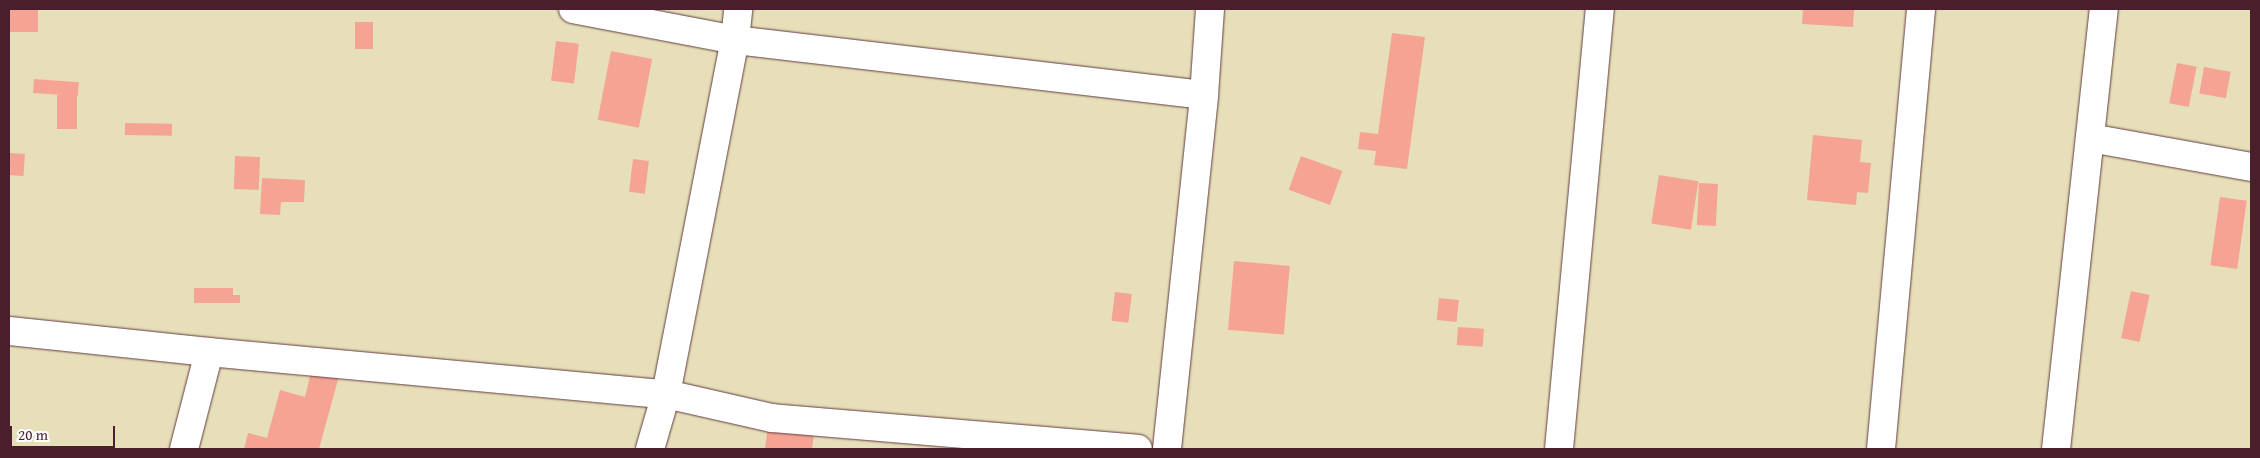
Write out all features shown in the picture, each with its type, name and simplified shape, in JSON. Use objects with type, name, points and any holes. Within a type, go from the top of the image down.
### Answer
[{"type":"street","points":[[573,9],[734,40],[1204,95]]},
{"type":"street","points":[[650,449],[666,394],[734,40],[738,9]]},
{"type":"street","points":[[1167,449],[1204,95],[1210,9]]},
{"type":"street","points":[[1559,449],[1600,9]]},
{"type":"street","points":[[1881,449],[1921,9]]},
{"type":"street","points":[[2056,449],[2104,9]]},
{"type":"street","points":[[2090,138],[2251,167]]},
{"type":"street","points":[[9,331],[209,352],[666,394],[772,418],[1138,449]]},
{"type":"street","points":[[184,449],[209,352]]},
{"type":"building","points":[[9,9],[38,9],[38,32],[9,32]]},
{"type":"building","points":[[1803,9],[1854,9],[1853,27],[1802,24]]},
{"type":"building","points":[[355,22],[373,22],[373,49],[355,49]]},
{"type":"building","points":[[1392,33],[1425,37],[1407,169],[1374,165],[1376,151],[1358,149],[1360,132],[1378,134]]},
{"type":"building","points":[[556,41],[579,44],[574,84],[551,81]]},
{"type":"building","points":[[611,51],[652,59],[639,128],[598,120]]},
{"type":"building","points":[[2177,63],[2197,67],[2189,107],[2169,103]]},
{"type":"building","points":[[2204,67],[2231,72],[2226,98],[2199,94]]},
{"type":"building","points":[[34,79],[79,82],[78,96],[33,93]]},
{"type":"building","points":[[57,95],[77,95],[77,129],[57,129]]},
{"type":"building","points":[[125,123],[172,124],[172,136],[125,135]]},
{"type":"building","points":[[1813,135],[1862,140],[1860,162],[1871,163],[1868,193],[1857,192],[1856,205],[1807,200]]},
{"type":"building","points":[[9,153],[25,154],[23,176],[9,175]]},
{"type":"building","points":[[235,156],[260,157],[259,190],[234,189]]},
{"type":"building","points":[[1301,156],[1342,171],[1330,205],[1289,190]]},
{"type":"building","points":[[633,159],[649,161],[645,194],[629,192]]},
{"type":"building","points":[[1659,175],[1699,181],[1691,230],[1651,223]]},
{"type":"building","points":[[262,178],[305,180],[304,202],[281,202],[280,215],[260,214]]},
{"type":"building","points":[[1699,183],[1718,184],[1716,226],[1697,225]]},
{"type":"building","points":[[2220,197],[2247,201],[2237,269],[2210,265]]},
{"type":"building","points":[[1234,261],[1290,266],[1284,335],[1228,330]]},
{"type":"building","points":[[194,288],[233,288],[233,295],[240,295],[240,303],[194,303]]},
{"type":"building","points":[[2131,291],[2150,295],[2140,342],[2121,338]]},
{"type":"building","points":[[1115,292],[1132,294],[1128,323],[1111,321]]},
{"type":"building","points":[[1439,298],[1459,300],[1457,322],[1437,320]]},
{"type":"building","points":[[1458,327],[1484,329],[1483,347],[1457,345]]},
{"type":"building","points":[[312,368],[339,376],[319,449],[244,449],[248,433],[267,438],[280,390],[305,397]]},
{"type":"building","points":[[768,426],[814,433],[812,449],[765,449]]}]
